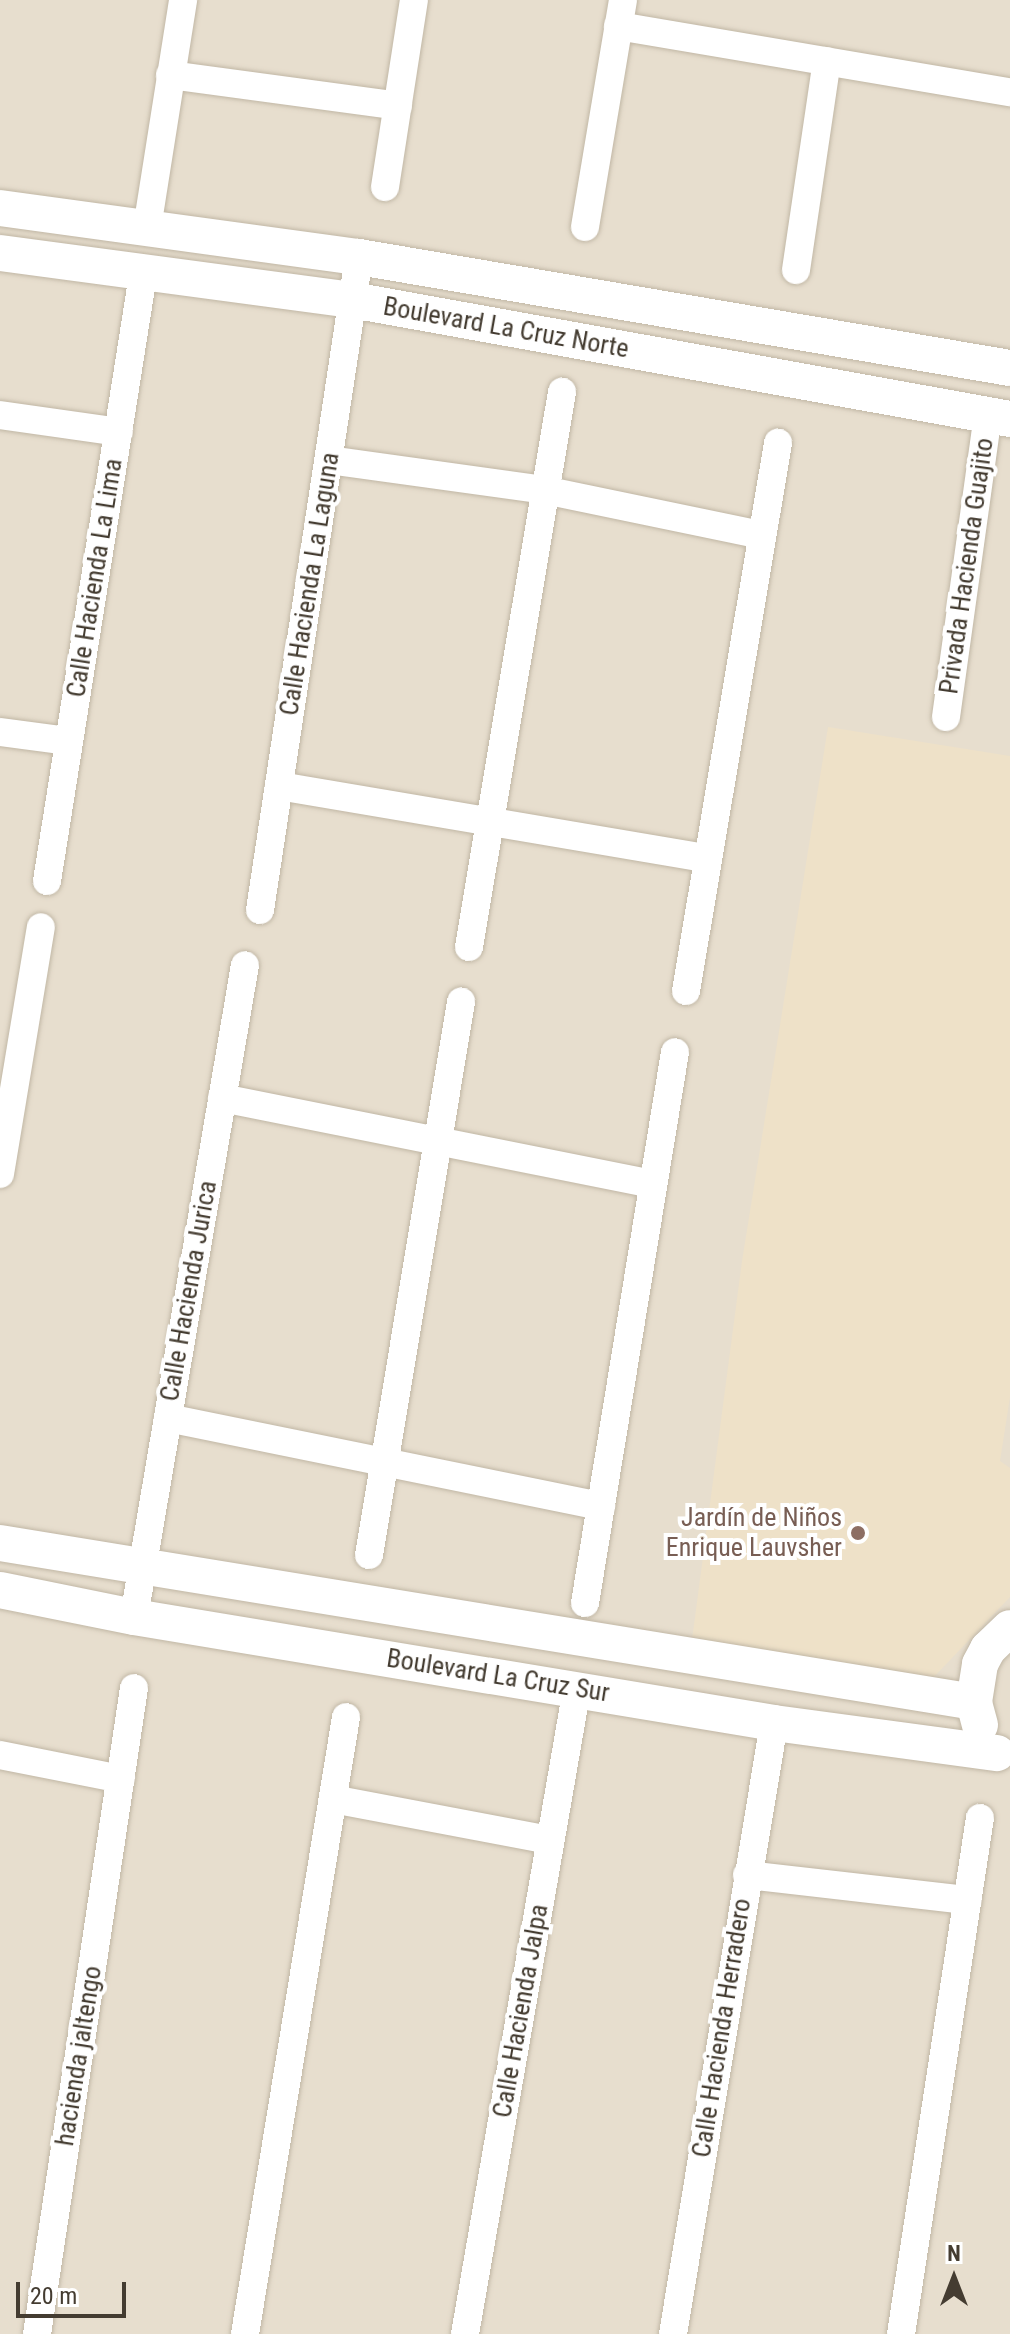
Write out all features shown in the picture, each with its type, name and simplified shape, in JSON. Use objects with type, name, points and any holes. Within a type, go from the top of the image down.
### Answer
[{"type":"street","points":[[147,228],[183,0]]},
{"type":"street","points":[[385,187],[414,0]]},
{"type":"street","points":[[585,227],[620,13],[827,61],[1010,92]]},
{"type":"street","points":[[796,270],[827,61]]},
{"type":"street","points":[[170,75],[398,106]]},
{"type":"street","name":"Boulevard La Cruz Norte","points":[[0,208],[359,257],[1010,368]]},
{"type":"street","name":"Boulevard La Cruz Norte","points":[[0,253],[143,275],[352,300],[999,417]]},
{"type":"street","name":"Calle Hacienda La Laguna","points":[[260,910],[359,257]]},
{"type":"street","name":"Calle Hacienda La Lima","points":[[47,881],[143,275]]},
{"type":"street","points":[[469,947],[562,392]]},
{"type":"street","points":[[0,415],[119,432]]},
{"type":"street","name":"Privada Hacienda Guajito","points":[[946,717],[999,417]]},
{"type":"street","points":[[686,991],[705,858],[778,443]]},
{"type":"street","points":[[329,460],[544,490],[761,535]]},
{"type":"street","points":[[0,732],[68,741]]},
{"type":"street","points":[[279,786],[705,858]]},
{"type":"street","points":[[0,1174],[9,1064],[41,927]]},
{"type":"street","name":"Calle Hacienda Jurica","points":[[134,1617],[245,965]]},
{"type":"street","points":[[369,1555],[461,1002]]},
{"type":"street","points":[[585,1603],[675,1052]]},
{"type":"street","points":[[222,1098],[653,1184]]},
{"type":"street","points":[[168,1418],[601,1506]]},
{"type":"street","name":"Boulevard La Cruz Sur","points":[[0,1543],[974,1702]]},
{"type":"street","name":"Boulevard La Cruz Sur","points":[[0,1590],[134,1617],[1004,1758]]},
{"type":"street","points":[[1004,1758],[986,1738],[974,1702],[980,1664],[988,1649],[1010,1628]]},
{"type":"street","name":"hacienda jaltengo","points":[[37,2334],[134,1688]]},
{"type":"street","name":"Calle Hacienda Jalpa","points":[[465,2334],[577,1688]]},
{"type":"street","points":[[245,2334],[346,1717]]},
{"type":"street","name":"Calle Hacienda Herradero","points":[[673,2334],[774,1723]]},
{"type":"street","points":[[0,1755],[121,1779]]},
{"type":"street","points":[[333,1799],[550,1840]]},
{"type":"street","points":[[901,2334],[980,1818]]},
{"type":"street","points":[[747,1875],[968,1900]]},
{"type":"shaded area","points":[[0,0],[1010,0],[1010,2334],[0,2334]]},
{"type":"shaded area","points":[[828,727],[1010,756],[1010,1397],[1000,1461],[1010,1468],[1010,1597],[932,1679],[692,1640],[742,1261]]},
{"type":"place","name":"Jardín de Niños Enrique Lauvsher","points":[[858,1533]]}]
